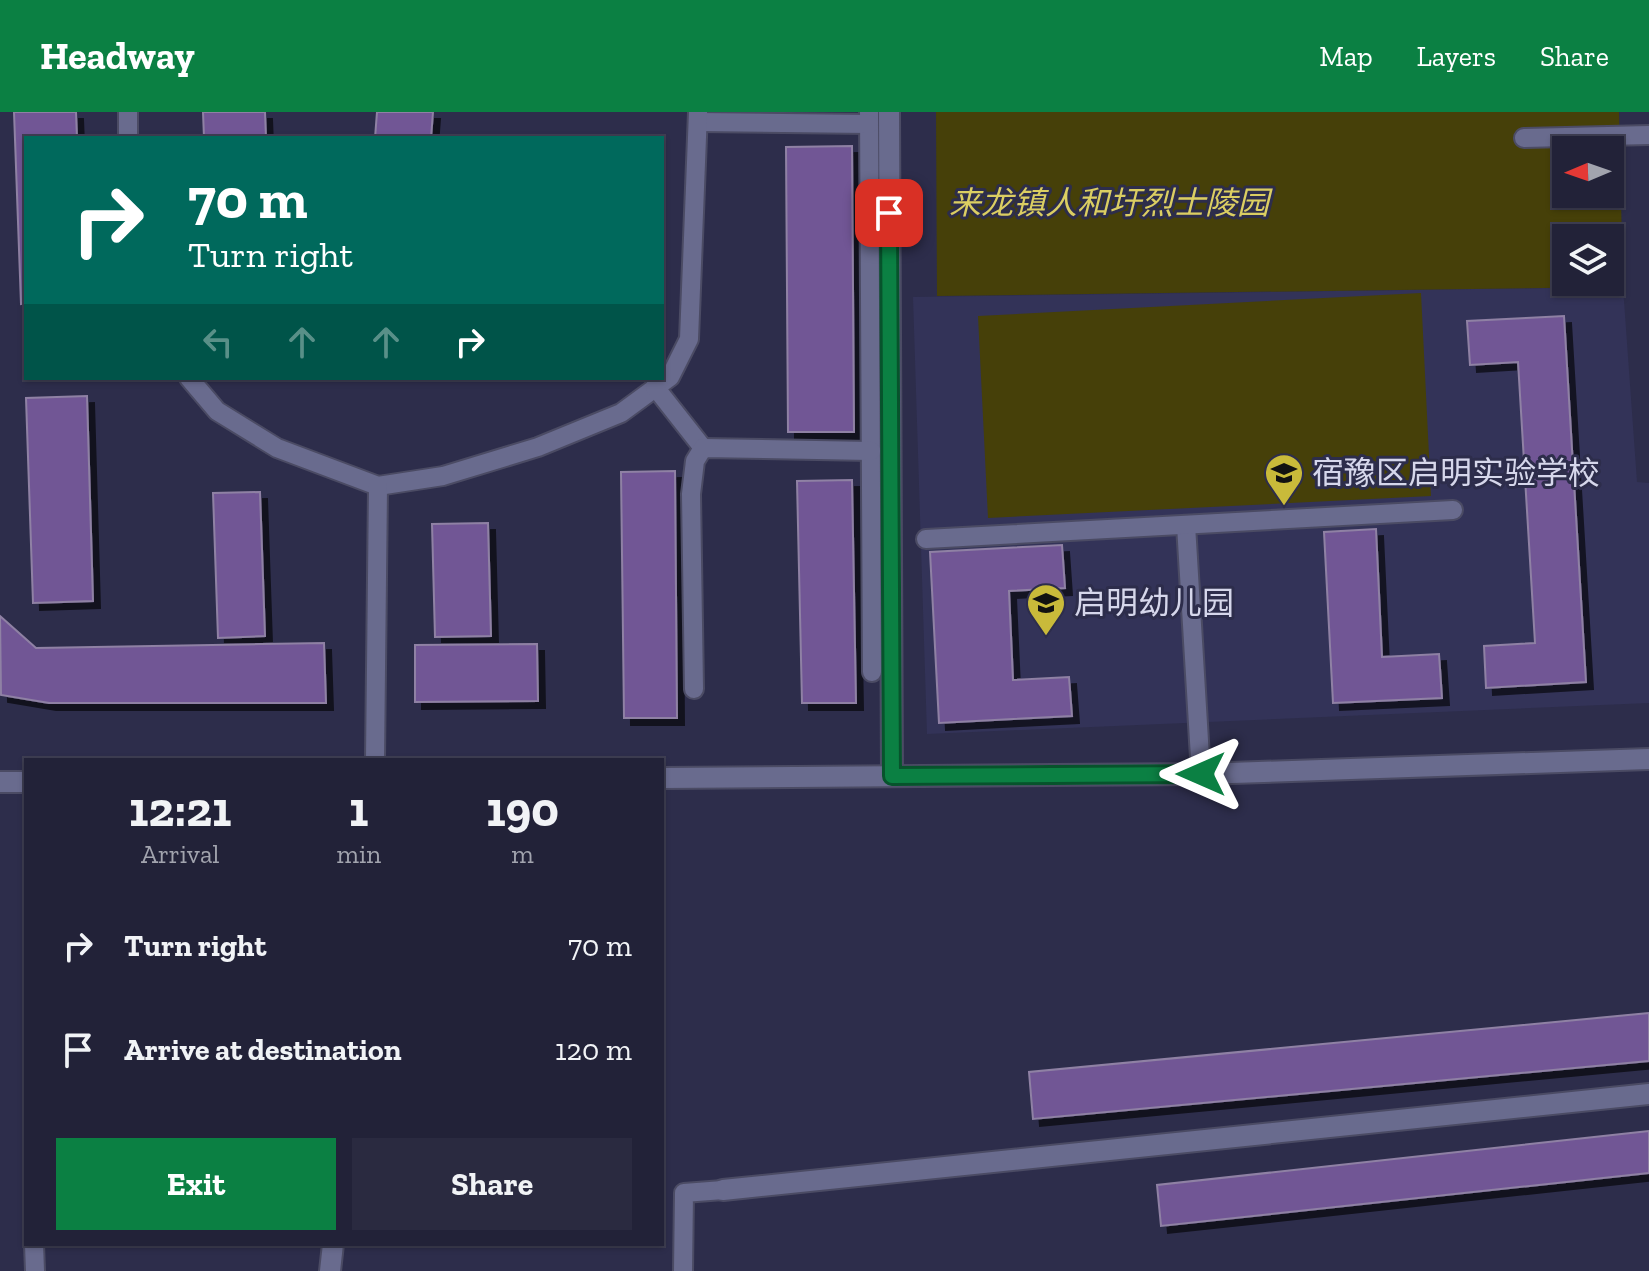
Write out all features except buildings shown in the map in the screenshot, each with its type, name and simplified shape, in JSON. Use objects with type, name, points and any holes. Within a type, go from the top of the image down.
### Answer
[{"type":"street","points":[[889,112],[892,776]]},
{"type":"street","points":[[664,778],[1201,774],[1649,759]]},
{"type":"street","points":[[0,782],[24,782]]},
{"type":"street","points":[[723,1190],[1649,1094]]},
{"type":"street","points":[[330,1271],[333,1246]]},
{"type":"lane","points":[[128,112],[128,136]]},
{"type":"lane","points":[[191,380],[217,411],[277,448],[378,486],[443,476],[538,447],[621,413],[670,377],[689,339],[698,117],[869,118],[872,672]]},
{"type":"lane","points":[[1524,138],[1649,135]]},
{"type":"lane","points":[[655,387],[703,448]]},
{"type":"lane","points":[[703,448],[871,451]]},
{"type":"lane","points":[[694,689],[691,494],[695,461],[703,448]]},
{"type":"lane","points":[[375,758],[378,486]]},
{"type":"lane","points":[[926,539],[1453,510]]},
{"type":"lane","points":[[1186,525],[1201,774]]},
{"type":"lane","points":[[683,1271],[684,1193],[723,1190]]},
{"type":"lane","points":[[34,1246],[35,1271]]},
{"type":"shaded area","name":"宿豫区启明实验学校","points":[[1552,288],[1552,296],[1624,296],[1637,482],[1649,483],[1649,703],[927,734],[913,297]]},
{"type":"green space","name":"来龙镇人和圩烈士陵园","points":[[936,112],[1619,112],[1620,136],[1552,136],[1552,208],[1621,208],[1622,224],[1552,224],[1552,288],[937,296]]},
{"type":"green space","points":[[1421,293],[1431,496],[988,518],[978,316]]},
{"type":"place","name":"宿豫区启明实验学校","points":[[1284,507]]},
{"type":"place","name":"启明幼儿园","points":[[1046,637]]},
{"type":"route","points":[[889,213],[892,776],[1201,774]]}]
